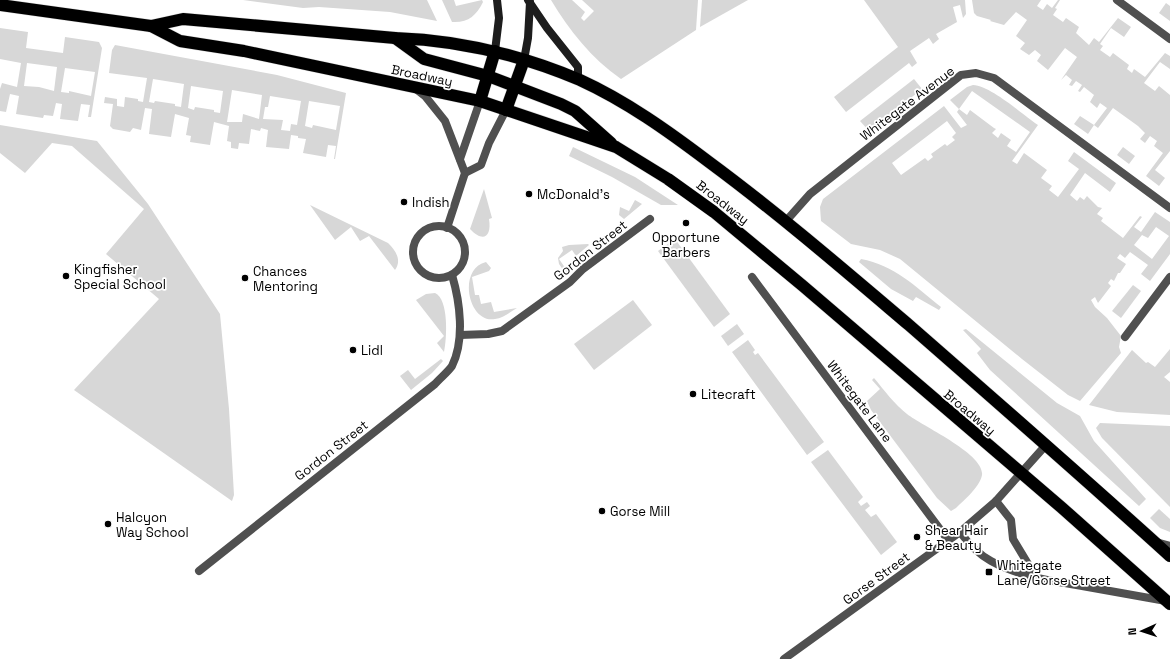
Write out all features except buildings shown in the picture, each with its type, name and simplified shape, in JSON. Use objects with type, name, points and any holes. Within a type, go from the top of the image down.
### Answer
[{"type":"highway","name":"Broadway","points":[[0,5],[151,26],[180,41],[244,51],[480,102],[616,147],[668,179],[714,212],[803,286],[1021,473],[1168,603]]},
{"type":"highway","name":"Broadway","points":[[151,26],[183,19],[395,38],[427,39],[496,51],[578,80],[615,98],[670,133],[786,221],[1046,445],[1170,556]]},
{"type":"highway","points":[[395,38],[424,59],[488,76],[574,111],[616,147]]},
{"type":"highway","points":[[480,102],[496,51]]},
{"type":"highway","points":[[506,110],[524,60]]},
{"type":"street","points":[[496,51],[499,18],[498,0]]},
{"type":"street","points":[[1117,0],[1170,39]]},
{"type":"street","points":[[524,60],[528,38],[529,1]]},
{"type":"street","points":[[529,1],[578,67],[578,80]]},
{"type":"street","name":"Whitegate Avenue","points":[[786,221],[810,194],[961,75],[976,73],[994,78],[1170,208]]},
{"type":"street","points":[[412,87],[425,96],[445,121],[466,173]]},
{"type":"street","points":[[460,159],[480,102]]},
{"type":"street","points":[[447,228],[466,173],[481,164],[489,143],[506,110]]},
{"type":"street","name":"Gordon Street","points":[[460,335],[488,334],[502,331],[570,282],[582,269],[650,219]]},
{"type":"street","points":[[434,227],[447,228],[460,237],[465,251],[462,265],[452,275],[439,278],[427,275],[417,266],[413,253],[416,241],[421,234],[434,227]]},
{"type":"street","name":"Gordon Street","points":[[199,571],[435,384],[451,368],[458,352],[460,335],[452,275]]},
{"type":"street","name":"Whitegate Lane","points":[[752,277],[948,540]]},
{"type":"street","points":[[1125,337],[1170,277]]},
{"type":"street","name":"Gorse Street","points":[[784,659],[960,532],[996,501],[1046,445]]},
{"type":"street","points":[[996,501],[1011,520],[1013,539],[1036,577]]},
{"type":"street","points":[[960,532],[968,542],[990,561],[1036,577],[1168,603]]},
{"type":"street","name":"Broadway","points":[[1154,541],[1170,546]]},
{"type":"shaded area","points":[[243,0],[427,0],[437,21],[390,12],[319,7],[303,8]]},
{"type":"shaded area","points":[[442,0],[454,0],[456,6],[482,0],[483,2],[471,18],[463,21],[452,22]]},
{"type":"shaded area","points":[[551,0],[572,0],[585,12],[581,18],[584,21],[594,11],[582,0],[698,0],[696,30],[621,79],[600,62],[573,33]]},
{"type":"shaded area","points":[[702,0],[748,0],[700,27]]},
{"type":"shaded area","points":[[864,0],[965,0],[966,14],[963,18],[960,5],[953,7],[957,22],[936,34],[939,39],[933,44],[929,38],[910,51],[917,63],[912,67],[909,63],[846,112],[834,97],[898,47]]},
{"type":"shaded area","points":[[972,0],[1041,0],[1037,6],[1043,10],[1047,4],[1052,8],[1058,0],[1060,0],[1053,15],[1063,22],[1066,18],[1079,27],[1076,33],[1089,45],[1094,38],[1099,42],[1118,18],[1131,27],[1124,37],[1111,28],[1100,44],[1103,46],[1100,50],[1110,57],[1113,53],[1129,65],[1127,69],[1132,73],[1134,69],[1145,77],[1165,53],[1170,56],[1170,69],[1160,62],[1144,83],[1155,91],[1159,86],[1170,95],[1170,151],[1155,170],[1165,178],[1159,186],[1146,176],[1163,153],[1154,146],[1157,141],[1150,136],[1145,143],[1140,139],[1145,133],[1138,126],[1113,108],[1098,128],[1094,125],[1107,108],[1100,103],[1097,108],[1090,102],[1094,95],[1084,87],[1080,92],[1078,91],[1082,85],[1076,81],[1072,86],[1069,85],[1072,80],[1066,75],[1061,80],[1077,57],[1065,48],[1048,70],[1037,61],[1041,55],[1035,50],[1029,55],[1020,49],[1025,43],[1016,36],[1027,20],[1016,12],[1004,25],[990,21],[991,20],[977,16],[974,13]]},
{"type":"shaded area","points":[[1166,3],[1170,6],[1170,21],[1159,13]]},
{"type":"shaded area","points":[[0,28],[28,32],[26,48],[63,53],[65,37],[99,42],[102,48],[91,117],[88,117],[90,105],[81,104],[78,121],[60,119],[62,104],[56,103],[53,116],[44,115],[43,118],[16,114],[19,96],[10,94],[6,112],[0,111],[0,89],[2,83],[17,87],[21,63],[0,59]],"holes":[[[27,63],[57,67],[54,91],[39,87],[24,86]],[[65,68],[95,72],[91,96],[69,91],[69,93],[61,92]]]},
{"type":"shaded area","points":[[115,45],[277,75],[346,93],[335,159],[336,146],[328,145],[326,157],[303,153],[306,139],[298,138],[298,136],[291,135],[289,149],[266,147],[268,130],[261,128],[260,131],[251,129],[249,144],[239,143],[238,149],[231,148],[231,142],[227,141],[229,126],[214,122],[210,145],[190,142],[191,136],[186,135],[189,118],[175,114],[171,137],[149,134],[152,109],[145,108],[141,130],[133,128],[130,132],[113,129],[110,126],[113,104],[104,103],[105,97],[117,99],[117,106],[124,107],[125,97],[138,99],[138,101],[143,102],[147,78],[109,73],[112,50]],"holes":[[[153,79],[184,84],[181,107],[175,106],[175,104],[155,101],[154,103],[149,102]],[[191,86],[223,91],[220,113],[214,112],[214,110],[195,107],[194,110],[188,108]],[[232,90],[262,95],[259,119],[243,114],[242,122],[227,122]],[[270,96],[301,101],[297,125],[291,124],[290,131],[281,130],[283,120],[263,119],[265,107],[268,107]],[[309,101],[340,106],[336,130],[313,125],[312,128],[305,126]]]},
{"type":"shaded area","points":[[914,79],[922,89],[869,131],[860,121]]},
{"type":"shaded area","points":[[973,85],[988,90],[1006,101],[1038,125],[1012,161],[1017,164],[1024,153],[1047,170],[1041,178],[1052,186],[1049,190],[1058,197],[1079,169],[1068,161],[1074,152],[1116,183],[1110,192],[1085,173],[1070,195],[1077,201],[1080,197],[1084,200],[1087,196],[1098,207],[1102,208],[1097,214],[1103,218],[1101,221],[1123,238],[1140,216],[1142,217],[1134,227],[1141,232],[1155,212],[1170,222],[1170,254],[1150,281],[1141,274],[1148,265],[1130,252],[1125,258],[1120,254],[1117,258],[1126,264],[1120,273],[1118,273],[1114,281],[1111,279],[1108,283],[1111,286],[1098,303],[1095,297],[1091,300],[1095,307],[1107,318],[1121,336],[1119,347],[1121,353],[1080,401],[1068,395],[1022,359],[900,259],[880,250],[851,244],[821,221],[820,207],[823,199],[944,106],[961,128],[967,125],[957,112],[959,109],[950,100],[967,87]],"holes":[[[972,91],[1030,132],[1016,152],[1007,146],[1011,140],[1001,133],[998,138],[992,133],[996,129],[970,110],[967,115],[959,109]],[[947,121],[956,133],[952,137],[955,140],[947,146],[945,144],[931,154],[933,157],[928,161],[925,158],[901,175],[892,163]],[[1156,227],[1169,236],[1152,259],[1134,245],[1142,235],[1148,238]]]},
{"type":"shaded area","points":[[1080,116],[1094,125],[1088,134],[1074,124]]},
{"type":"shaded area","points":[[0,125],[97,141],[148,204],[220,314],[229,409],[234,495],[232,501],[74,390],[159,299],[106,254],[144,209],[72,146],[52,143],[25,173],[0,153]]},
{"type":"shaded area","points":[[573,147],[635,177],[678,205],[661,205],[612,177],[569,156]]},
{"type":"shaded area","points":[[1123,147],[1135,156],[1129,164],[1117,155]]},
{"type":"shaded area","points":[[484,189],[492,218],[489,219],[490,225],[488,234],[483,237],[479,236],[470,229]]},
{"type":"shaded area","points":[[635,200],[642,204],[624,219],[619,215],[620,207],[629,211]]},
{"type":"shaded area","points":[[310,205],[388,243],[398,259],[395,270],[369,236],[360,241],[351,227],[335,240]]},
{"type":"shaded area","points":[[675,239],[730,314],[714,327],[658,251]]},
{"type":"shaded area","points":[[589,245],[576,256],[572,250],[559,259],[568,272],[566,274],[559,264],[558,258],[563,251],[562,247]]},
{"type":"shaded area","points":[[861,259],[884,266],[904,278],[941,307],[939,310],[916,297],[913,301],[891,289],[859,262]]},
{"type":"shaded area","points":[[486,262],[491,268],[489,271],[472,277],[475,295],[479,295],[481,304],[491,302],[494,312],[517,308],[504,316],[495,319],[486,318],[478,313],[473,305],[470,295],[469,284],[471,275],[477,267]]},
{"type":"shaded area","points":[[1133,285],[1141,291],[1121,318],[1112,311]]},
{"type":"shaded area","points":[[435,293],[440,297],[445,311],[446,338],[444,352],[437,343],[444,336],[416,300],[426,294]]},
{"type":"shaded area","points":[[633,300],[652,325],[594,370],[574,344]]},
{"type":"shaded area","points":[[737,324],[744,334],[728,346],[721,336]]},
{"type":"shaded area","points":[[966,329],[1057,403],[1080,416],[1094,441],[1146,499],[1139,506],[990,370],[977,353],[981,349],[963,330]]},
{"type":"shaded area","points":[[748,340],[755,350],[753,352],[755,355],[758,353],[824,442],[807,455],[732,352]]},
{"type":"shaded area","points":[[1170,349],[1170,372],[1164,377],[1170,382],[1170,415],[1117,412],[1089,405],[1132,350],[1146,363],[1148,362],[1155,367]]},
{"type":"shaded area","points":[[441,359],[443,361],[432,373],[411,390],[400,376],[408,370],[415,379]]},
{"type":"shaded area","points":[[874,378],[907,414],[964,450],[974,458],[980,467],[982,475],[981,480],[956,508],[951,511],[937,498],[871,410],[867,401],[880,389],[872,380]]},
{"type":"shaded area","points":[[1100,423],[1170,426],[1170,507],[1102,438],[1096,428]]},
{"type":"shaded area","points":[[828,450],[863,497],[858,502],[861,506],[867,502],[870,506],[865,510],[871,517],[876,514],[897,542],[881,555],[811,462]]},
{"type":"shaded area","points":[[1159,509],[1170,519],[1170,532],[1160,528],[1150,518]]},
{"type":"place","name":"McDonald's","points":[[529,194]]},
{"type":"place","name":"Indish","points":[[404,202]]},
{"type":"place","name":"Opportune Barbers","points":[[686,223]]},
{"type":"place","name":"Kingfisher Special School","points":[[66,276]]},
{"type":"place","name":"Chances Mentoring","points":[[245,278]]},
{"type":"place","name":"Lidl","points":[[353,350]]},
{"type":"place","name":"Litecraft","points":[[693,394]]},
{"type":"place","name":"Gorse Mill","points":[[602,511]]},
{"type":"place","name":"Halcyon Way School","points":[[108,524]]},
{"type":"place","name":"Shear Hair & Beauty","points":[[917,537]]},
{"type":"place","name":"Whitegate Lane/Gorse Street","points":[[989,572]]}]
